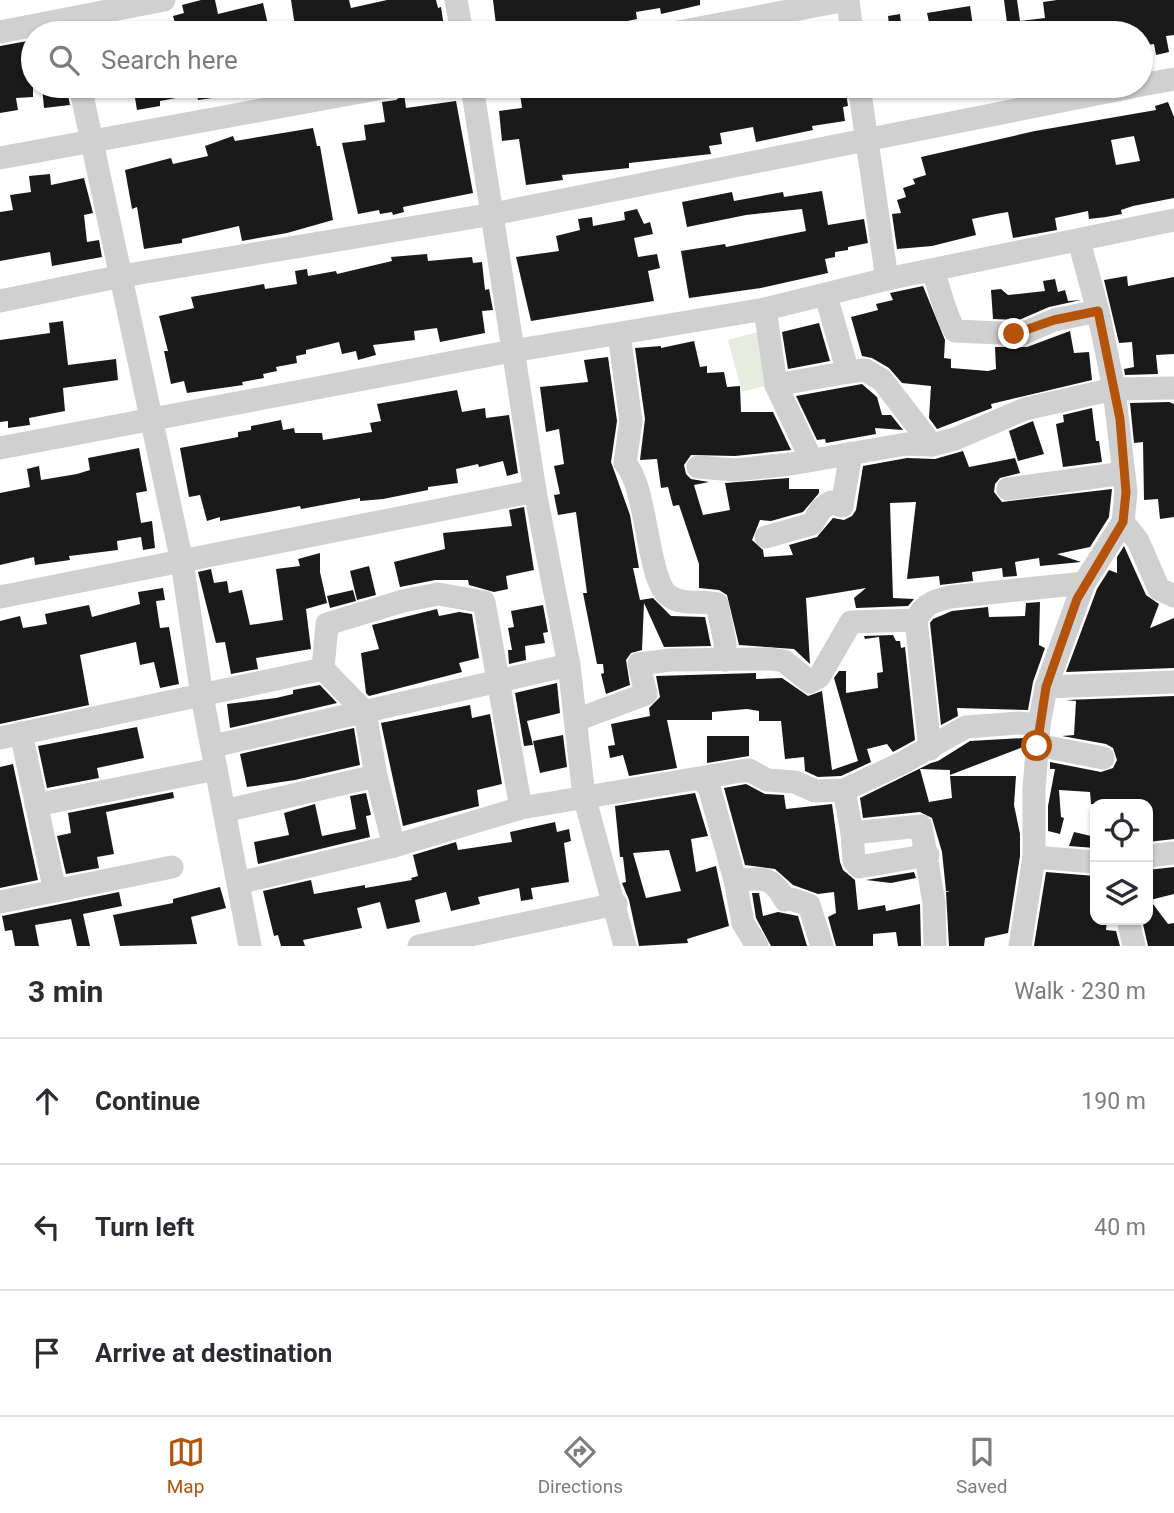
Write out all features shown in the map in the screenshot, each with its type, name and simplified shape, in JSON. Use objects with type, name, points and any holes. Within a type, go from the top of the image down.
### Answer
[{"type":"street","points":[[67,18],[164,0]]},
{"type":"street","points":[[456,0],[460,21]]},
{"type":"street","points":[[736,21],[847,0],[850,21]]},
{"type":"street","points":[[0,32],[21,28]]},
{"type":"street","points":[[1153,83],[1174,79]]},
{"type":"street","points":[[82,98],[182,562],[202,696],[250,946]]},
{"type":"street","points":[[0,158],[90,139],[324,98]]},
{"type":"street","points":[[474,98],[535,491],[569,666],[584,796],[616,904],[625,946]]},
{"type":"street","points":[[861,98],[887,279]]},
{"type":"street","points":[[0,302],[122,276],[493,214],[1072,98]]},
{"type":"street","points":[[0,448],[512,351],[765,309],[887,279],[933,272],[1174,220]]},
{"type":"street","points":[[1020,946],[1034,857],[1033,821],[1038,735],[1046,687],[1084,583],[1123,522],[1124,473],[1114,388],[1098,311],[1079,241]]},
{"type":"street","points":[[933,272],[943,296],[945,313],[955,331],[1022,334],[1054,320],[1098,311]]},
{"type":"street","points":[[826,296],[848,372]]},
{"type":"street","points":[[765,309],[776,385],[811,459]]},
{"type":"street","points":[[619,334],[631,421],[625,463],[636,476],[656,568],[665,593],[671,598],[693,604],[717,604],[725,642],[725,660]]},
{"type":"street","points":[[776,385],[865,370],[882,380],[932,445]]},
{"type":"street","points":[[698,467],[735,470],[906,444],[932,445],[955,439],[1025,409],[1114,388],[1174,388]]},
{"type":"street","points":[[766,537],[812,524],[821,509],[831,502],[842,506],[851,453]]},
{"type":"street","points":[[1007,489],[1124,473]]},
{"type":"street","points":[[0,597],[535,491]]},
{"type":"street","points":[[1123,522],[1138,541],[1158,589],[1174,596]]},
{"type":"street","points":[[930,748],[916,620],[922,608],[933,601],[1039,585],[1084,583]]},
{"type":"street","points":[[394,846],[376,776],[365,712],[323,669],[327,624],[438,594],[484,602],[521,808]]},
{"type":"street","points":[[576,720],[646,694],[639,664],[670,660],[784,661],[810,682],[819,677],[851,622],[916,620]]},
{"type":"street","points":[[37,805],[214,757],[365,712],[569,666]]},
{"type":"street","points":[[55,891],[37,805],[10,735],[323,669]]},
{"type":"street","points":[[1046,687],[1174,682]]},
{"type":"street","points":[[238,883],[394,846],[521,808],[749,770],[767,780],[795,782],[816,791],[844,790],[930,748],[966,727],[1019,723],[1038,735],[1103,758]]},
{"type":"street","points":[[224,811],[376,776]]},
{"type":"street","points":[[701,779],[709,787],[735,880],[743,923],[757,946]]},
{"type":"street","points":[[844,790],[855,861],[859,867],[928,855]]},
{"type":"street","points":[[852,833],[921,826],[934,902],[935,946]]},
{"type":"street","points":[[1153,855],[1174,853]]},
{"type":"street","points":[[1034,857],[1090,862]]},
{"type":"street","points":[[0,902],[172,867]]},
{"type":"street","points":[[735,880],[766,878],[777,885],[785,900],[791,899],[809,905],[822,946]]},
{"type":"street","points":[[419,946],[616,904]]},
{"type":"street","points":[[1129,925],[1134,946]]},
{"type":"shaded area","points":[[758,332],[772,384],[742,392],[728,340]]},
{"type":"building","points":[[215,0],[218,14],[263,3],[267,21],[174,21],[173,16],[184,13],[182,5]]},
{"type":"building","points":[[291,0],[349,0],[351,8],[387,0],[436,0],[438,8],[441,7],[443,21],[294,21]]},
{"type":"building","points":[[493,0],[700,0],[700,5],[661,14],[660,8],[636,12],[637,19],[628,21],[496,21]]},
{"type":"building","points":[[1004,0],[1017,0],[1020,21],[1007,21]]},
{"type":"building","points":[[1057,0],[1174,0],[1174,35],[1166,36],[1169,52],[1156,55],[1153,21],[1020,21],[1045,18],[1043,2]]},
{"type":"building","points":[[970,6],[972,21],[929,21],[927,13]]},
{"type":"building","points":[[900,14],[901,21],[889,21],[888,16]]},
{"type":"building","points":[[21,42],[21,98],[16,98],[18,110],[0,113],[0,46]]},
{"type":"building","points":[[43,98],[69,98],[70,105],[44,108]]},
{"type":"building","points":[[135,98],[176,98],[160,101],[160,106],[137,110]]},
{"type":"building","points":[[405,98],[406,108],[456,101],[473,193],[403,207],[404,212],[393,215],[392,212],[380,214],[379,210],[358,214],[342,143],[366,140],[364,125],[385,122],[382,102]]},
{"type":"building","points":[[521,98],[847,98],[848,106],[843,107],[845,121],[812,126],[813,130],[756,142],[753,127],[720,133],[722,144],[709,146],[711,154],[629,163],[629,168],[562,175],[563,180],[526,185],[519,139],[502,141],[499,111],[522,108]]},
{"type":"building","points":[[1168,102],[1174,117],[1174,198],[1133,206],[1121,210],[1122,214],[1106,217],[1089,219],[1088,211],[1055,218],[1057,230],[1013,238],[1008,212],[996,214],[972,219],[976,235],[932,246],[897,249],[892,214],[901,213],[897,200],[906,197],[903,188],[915,184],[913,179],[926,175],[921,157],[1035,131],[1156,110],[1155,106]],"holes":[[[1134,136],[1140,161],[1116,165],[1111,140]]]},
{"type":"building","points":[[313,128],[317,146],[320,146],[333,220],[287,233],[242,241],[239,226],[182,239],[182,243],[144,249],[137,207],[132,209],[125,170],[171,158],[173,164],[208,156],[205,146],[233,136],[235,141]]},
{"type":"building","points":[[50,174],[51,185],[84,178],[93,213],[84,215],[87,242],[99,240],[102,257],[52,266],[50,252],[0,261],[0,212],[13,210],[10,195],[31,192],[29,176]]},
{"type":"building","points":[[822,191],[828,225],[864,219],[868,243],[848,247],[848,250],[835,252],[835,257],[825,259],[828,273],[761,288],[689,298],[681,251],[725,244],[726,247],[806,231],[802,209],[746,215],[687,227],[682,202],[732,192],[734,201],[783,192],[784,197]]},
{"type":"building","points":[[637,209],[644,224],[650,222],[653,234],[634,238],[638,257],[657,254],[660,268],[648,271],[654,301],[531,321],[516,257],[559,251],[556,236],[580,230],[578,219],[592,217],[593,226],[625,220],[624,212]]},
{"type":"building","points":[[427,254],[428,261],[472,257],[473,263],[482,262],[485,290],[489,289],[493,310],[482,311],[485,333],[440,342],[437,328],[414,331],[415,340],[373,345],[376,355],[358,360],[356,351],[342,354],[339,342],[306,350],[306,354],[296,356],[297,363],[276,367],[277,371],[263,374],[264,378],[242,382],[243,385],[187,393],[184,381],[171,384],[164,351],[168,351],[159,316],[194,308],[191,297],[264,284],[265,289],[297,284],[295,271],[307,269],[308,276],[336,271],[337,274],[392,261],[391,257]]},
{"type":"building","points":[[1127,276],[1128,286],[1174,277],[1174,354],[1156,355],[1158,374],[1125,375],[1124,369],[1134,367],[1132,342],[1119,343],[1104,280]]},
{"type":"building","points":[[1055,279],[1058,292],[1065,290],[1068,301],[1081,300],[1049,307],[1019,320],[993,319],[991,290],[1001,289],[1008,295],[1045,291],[1043,281]]},
{"type":"building","points":[[923,286],[945,340],[944,358],[951,359],[951,368],[988,371],[996,369],[995,347],[1027,347],[1070,331],[1074,353],[1089,352],[1092,380],[991,404],[992,408],[937,429],[929,418],[931,386],[902,383],[889,368],[872,358],[862,356],[851,317],[878,310],[876,304],[893,300],[890,293]]},
{"type":"building","points":[[63,321],[68,365],[116,359],[118,380],[63,388],[65,411],[29,418],[30,425],[8,428],[8,421],[0,422],[0,340],[50,333],[49,323]]},
{"type":"building","points":[[819,323],[830,361],[788,369],[782,332]]},
{"type":"building","points":[[694,341],[700,367],[707,366],[707,373],[724,372],[727,387],[740,386],[741,412],[773,412],[791,450],[735,456],[691,455],[684,465],[686,474],[691,479],[709,482],[694,485],[703,515],[730,510],[725,483],[789,478],[789,489],[819,489],[819,493],[803,512],[771,521],[760,520],[752,540],[763,550],[764,557],[793,555],[789,545],[817,537],[833,518],[844,520],[852,516],[856,510],[863,466],[907,458],[935,459],[963,451],[969,467],[1015,458],[1020,473],[1000,478],[995,484],[994,492],[1002,502],[1112,489],[1109,517],[1090,547],[1057,554],[1081,562],[1040,566],[1039,558],[1015,562],[1017,576],[1003,577],[1002,568],[972,572],[973,581],[940,585],[939,576],[907,579],[916,502],[890,503],[893,598],[914,599],[908,606],[856,608],[854,598],[866,588],[806,598],[810,664],[794,649],[739,645],[727,595],[719,590],[699,588],[699,564],[679,505],[673,506],[668,487],[661,488],[657,459],[640,460],[645,419],[635,348],[661,348]]},
{"type":"building","points":[[608,357],[617,421],[611,462],[630,515],[639,568],[633,568],[640,600],[653,598],[671,616],[705,617],[711,646],[664,647],[644,603],[642,650],[631,653],[626,660],[630,685],[606,694],[601,674],[604,673],[603,664],[597,664],[583,593],[587,593],[576,512],[558,515],[554,495],[560,494],[554,466],[564,464],[559,429],[546,432],[540,387],[588,382],[584,360]]},
{"type":"building","points":[[862,384],[877,397],[882,415],[891,415],[903,430],[875,428],[876,434],[826,443],[825,439],[817,440],[796,396]]},
{"type":"building","points":[[457,390],[462,412],[485,408],[486,418],[509,415],[518,473],[507,476],[503,461],[479,467],[478,464],[456,469],[458,483],[428,487],[428,490],[383,499],[360,501],[360,498],[301,509],[300,506],[220,521],[220,517],[207,521],[200,495],[189,497],[180,448],[238,437],[238,432],[251,430],[251,426],[281,420],[283,430],[294,428],[295,433],[322,433],[323,440],[372,432],[370,423],[381,421],[377,404]]},
{"type":"building","points":[[1130,403],[1174,404],[1174,517],[1160,519],[1158,499],[1144,500],[1143,442],[1134,443]]},
{"type":"building","points":[[1092,408],[1102,462],[1063,467],[1056,424],[1064,422],[1063,415]]},
{"type":"building","points":[[1033,421],[1044,454],[1018,461],[1009,431]]},
{"type":"building","points":[[139,448],[147,491],[136,493],[141,523],[152,521],[155,548],[143,550],[141,537],[117,541],[118,550],[69,556],[70,560],[35,565],[34,557],[0,565],[0,493],[30,487],[27,469],[39,466],[41,480],[77,474],[90,470],[88,458]]},
{"type":"building","points":[[524,507],[534,570],[506,576],[508,589],[494,592],[469,585],[468,580],[435,580],[400,587],[394,562],[445,549],[443,533],[512,526],[509,510]]},
{"type":"building","points":[[1124,546],[1146,595],[1159,604],[1150,628],[1174,618],[1174,668],[1066,672],[1097,589],[1109,570],[1117,573],[1117,557]]},
{"type":"building","points":[[320,553],[320,572],[327,603],[306,609],[311,649],[256,658],[258,669],[231,674],[225,642],[216,643],[198,572],[211,569],[214,583],[227,581],[229,593],[242,590],[250,625],[283,620],[276,569],[300,566],[298,559]]},
{"type":"building","points":[[369,566],[376,595],[357,600],[350,571]]},
{"type":"building","points":[[163,588],[165,600],[156,601],[160,628],[169,627],[179,684],[160,688],[154,662],[140,665],[136,642],[80,655],[89,705],[0,724],[0,621],[20,616],[23,628],[47,624],[45,614],[89,605],[92,617],[140,604],[138,592]]},
{"type":"building","points":[[353,590],[356,601],[330,608],[327,596]]},
{"type":"building","points":[[1040,602],[1039,645],[1045,648],[1033,682],[1028,710],[957,708],[958,716],[941,725],[930,623],[933,619],[952,611],[988,607],[989,617],[1025,616],[1026,603]]},
{"type":"building","points":[[543,605],[548,632],[543,633],[545,643],[525,646],[526,660],[509,664],[508,650],[512,650],[508,628],[514,627],[511,611]]},
{"type":"building","points":[[437,609],[439,616],[459,612],[472,614],[479,658],[459,663],[462,672],[369,696],[366,693],[361,653],[379,649],[372,625]]},
{"type":"building","points":[[893,635],[896,641],[900,641],[901,648],[905,647],[915,740],[893,752],[887,744],[867,749],[871,762],[841,776],[818,777],[805,771],[804,757],[785,759],[781,721],[759,721],[759,711],[747,709],[712,712],[712,720],[667,720],[677,768],[629,776],[623,755],[610,758],[608,746],[615,745],[611,724],[650,716],[649,708],[660,697],[656,676],[756,673],[756,679],[782,678],[808,696],[822,691],[832,770],[858,761],[834,678],[839,671],[846,671],[846,693],[878,688],[877,673],[883,672],[879,637],[865,639],[864,636]]},
{"type":"building","points":[[557,683],[560,713],[527,721],[533,745],[524,746],[515,693]]},
{"type":"building","points":[[320,685],[337,703],[230,728],[227,704],[276,698],[293,694],[293,690]]},
{"type":"building","points":[[1174,696],[1174,839],[1153,841],[1153,799],[1091,799],[1090,792],[1059,790],[1061,817],[1064,818],[1060,834],[1048,831],[1048,806],[1055,769],[1050,769],[1050,762],[1101,772],[1113,768],[1117,760],[1113,748],[1106,744],[1062,736],[1074,735],[1076,701],[1066,700]]},
{"type":"building","points":[[470,705],[472,718],[490,714],[502,784],[477,790],[479,806],[403,826],[381,723]]},
{"type":"building","points":[[137,727],[144,758],[97,768],[99,778],[47,788],[38,746]]},
{"type":"building","points":[[354,728],[360,765],[295,780],[247,787],[240,754]]},
{"type":"building","points":[[563,735],[567,767],[540,773],[533,741]]},
{"type":"building","points":[[707,736],[749,736],[749,756],[707,763]]},
{"type":"building","points":[[1024,738],[1023,747],[950,775],[950,770],[920,769],[929,802],[952,798],[950,776],[1016,776],[1014,805],[1020,834],[1020,856],[1008,933],[985,938],[984,946],[949,946],[946,892],[950,892],[946,891],[942,852],[932,818],[920,812],[863,818],[860,798],[931,763],[938,761],[970,741]]},
{"type":"building","points":[[13,764],[38,880],[0,888],[0,767]]},
{"type":"building","points":[[746,784],[765,794],[784,795],[786,809],[832,804],[840,862],[843,870],[855,880],[858,910],[885,905],[886,911],[920,904],[921,946],[898,946],[896,932],[873,934],[873,946],[836,946],[828,917],[836,913],[834,892],[818,894],[793,885],[775,869],[745,865],[724,788]]},
{"type":"building","points":[[173,792],[174,798],[106,812],[114,854],[97,857],[99,868],[66,874],[57,836],[71,833],[68,813]]},
{"type":"building","points":[[366,793],[371,815],[366,816],[370,837],[258,864],[254,842],[289,835],[284,813],[315,804],[322,836],[356,829],[350,796]]},
{"type":"building","points":[[695,793],[708,836],[691,839],[696,872],[716,866],[729,926],[687,939],[688,943],[639,946],[629,900],[622,883],[626,882],[623,857],[620,857],[615,806]],"holes":[[[669,850],[681,891],[646,898],[633,853]]]},
{"type":"building","points":[[555,822],[557,832],[569,829],[571,841],[564,843],[569,882],[531,888],[533,899],[521,901],[519,888],[478,897],[480,904],[451,911],[446,892],[415,900],[420,922],[387,929],[380,902],[357,908],[362,928],[303,940],[305,946],[281,946],[278,935],[274,936],[263,891],[311,880],[314,894],[412,880],[411,878],[418,876],[413,855],[456,842],[458,850],[512,842],[510,832]]},
{"type":"building","points":[[1074,832],[1090,836],[1090,848],[1069,846]]},
{"type":"building","points":[[1174,867],[1174,894],[1153,899],[1153,869]]},
{"type":"building","points":[[914,872],[916,878],[891,883],[866,880]]},
{"type":"building","points":[[1046,872],[1090,876],[1090,925],[1106,925],[1106,930],[1116,931],[1120,946],[1034,946]]},
{"type":"building","points":[[220,887],[226,908],[191,917],[197,944],[120,946],[113,915],[173,903],[173,899]]},
{"type":"building","points":[[119,892],[122,906],[83,914],[90,946],[77,946],[71,919],[35,925],[39,946],[15,946],[12,930],[5,931],[2,916]]},
{"type":"building","points":[[752,893],[759,893],[763,916],[778,912],[798,916],[807,946],[771,946],[756,918]]},
{"type":"building","points":[[1153,904],[1168,924],[1174,923],[1174,946],[1148,946],[1143,925],[1153,925]]},
{"type":"route","points":[[1014,334],[1022,334],[1054,320],[1098,311],[1120,419],[1126,492],[1123,522],[1084,583],[1046,687],[1037,746]]}]
